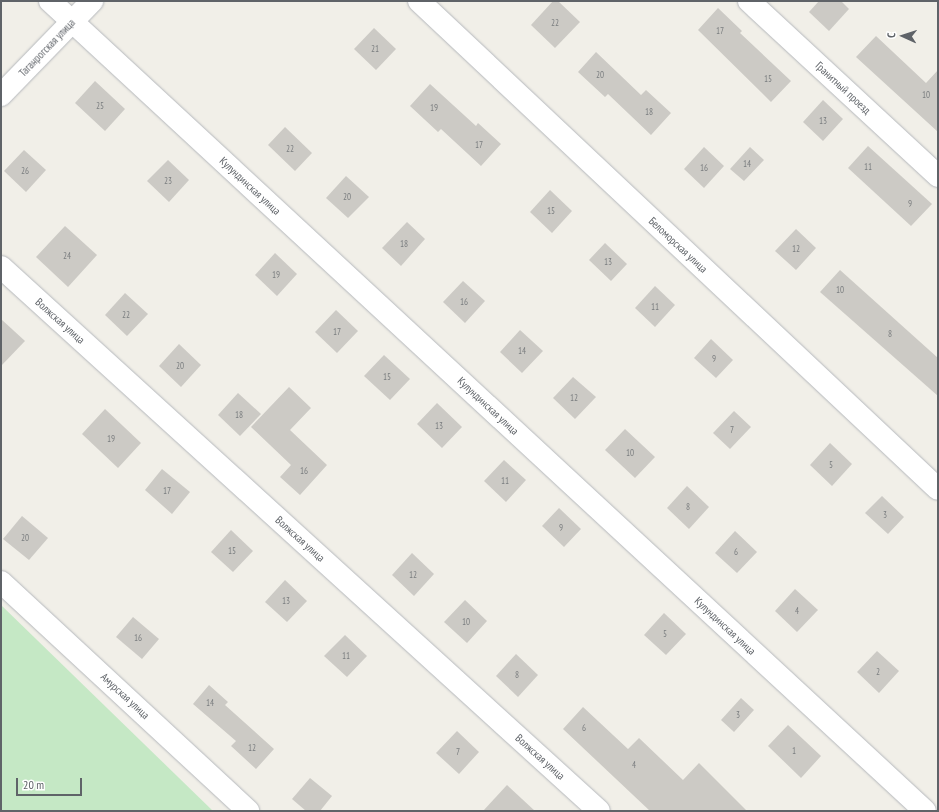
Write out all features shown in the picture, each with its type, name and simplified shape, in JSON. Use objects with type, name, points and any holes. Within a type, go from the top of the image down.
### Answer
[{"type":"street","name":"Кулундинская улица","points":[[50,1],[925,811]]},
{"type":"street","name":"Таганрогская улица","points":[[1,95],[92,1]]},
{"type":"street","name":"Беломорская улица","points":[[419,1],[938,489]]},
{"type":"street","name":"Гранитный проезд","points":[[749,1],[938,176]]},
{"type":"street","name":"Волжская улица","points":[[1,267],[599,811]]},
{"type":"street","name":"Амурская улица","points":[[1,582],[248,811]]},
{"type":"green space","points":[[1,605],[213,811],[1,811]]},
{"type":"building","points":[[553,1],[558,1],[580,22],[555,48],[531,25]]},
{"type":"building","points":[[819,1],[841,1],[849,9],[829,31],[809,12]]},
{"type":"building","points":[[718,8],[742,31],[740,33],[791,81],[771,102],[698,30]]},
{"type":"building","points":[[374,28],[396,49],[376,70],[354,49]]},
{"type":"building","points":[[876,36],[926,83],[938,70],[938,132],[856,57]]},
{"type":"building","points":[[596,52],[641,95],[646,90],[671,113],[651,135],[608,94],[605,97],[578,72]]},
{"type":"building","points":[[95,81],[125,109],[105,131],[75,103]]},
{"type":"building","points":[[430,84],[476,126],[478,123],[501,144],[481,166],[441,129],[438,132],[410,106]]},
{"type":"building","points":[[823,100],[843,119],[823,141],[803,122]]},
{"type":"building","points":[[285,127],[312,153],[295,171],[268,145]]},
{"type":"building","points":[[868,146],[932,204],[911,226],[848,168]]},
{"type":"building","points":[[704,147],[724,166],[704,188],[684,169]]},
{"type":"building","points":[[750,147],[764,160],[744,181],[730,169]]},
{"type":"building","points":[[24,150],[46,170],[26,192],[4,171]]},
{"type":"building","points":[[168,160],[189,180],[169,202],[147,181]]},
{"type":"building","points":[[346,176],[369,197],[348,218],[326,198]]},
{"type":"building","points":[[550,190],[572,211],[552,233],[530,212]]},
{"type":"building","points":[[407,222],[425,239],[401,266],[382,248]]},
{"type":"building","points":[[65,226],[97,255],[68,287],[36,257]]},
{"type":"building","points":[[796,229],[816,248],[796,270],[775,251]]},
{"type":"building","points":[[605,243],[627,264],[611,281],[589,260]]},
{"type":"building","points":[[275,253],[297,274],[277,296],[255,275]]},
{"type":"building","points":[[840,270],[938,358],[938,396],[820,292]]},
{"type":"building","points":[[463,281],[485,301],[465,323],[443,302]]},
{"type":"building","points":[[655,286],[675,305],[655,327],[635,308]]},
{"type":"building","points":[[125,293],[148,314],[127,336],[105,315]]},
{"type":"building","points":[[336,310],[358,331],[337,353],[315,332]]},
{"type":"building","points":[[1,319],[25,341],[1,366]]},
{"type":"building","points":[[520,330],[543,351],[522,373],[500,352]]},
{"type":"building","points":[[711,339],[733,360],[716,378],[694,358]]},
{"type":"building","points":[[179,344],[201,365],[181,387],[159,366]]},
{"type":"building","points":[[384,355],[410,379],[390,400],[364,376]]},
{"type":"building","points":[[573,377],[596,397],[575,419],[553,398]]},
{"type":"building","points":[[289,387],[311,408],[290,430],[327,465],[300,495],[280,477],[291,465],[251,427]]},
{"type":"building","points":[[238,393],[261,414],[240,436],[218,415]]},
{"type":"building","points":[[437,403],[462,427],[442,448],[417,424]]},
{"type":"building","points":[[105,409],[141,443],[118,468],[82,434]]},
{"type":"building","points":[[734,411],[751,427],[730,449],[713,433]]},
{"type":"building","points":[[625,429],[655,457],[635,478],[605,450]]},
{"type":"building","points":[[830,443],[852,464],[832,486],[810,465]]},
{"type":"building","points":[[504,460],[526,480],[506,502],[484,481]]},
{"type":"building","points":[[162,469],[190,492],[172,514],[145,490]]},
{"type":"building","points":[[687,486],[709,507],[689,529],[667,508]]},
{"type":"building","points":[[882,496],[904,517],[888,534],[865,513]]},
{"type":"building","points":[[559,508],[581,529],[564,547],[542,526]]},
{"type":"building","points":[[22,516],[48,538],[29,560],[3,539]]},
{"type":"building","points":[[231,530],[253,551],[233,572],[211,552]]},
{"type":"building","points":[[735,531],[757,552],[737,573],[715,553]]},
{"type":"building","points":[[412,553],[434,574],[414,596],[392,575]]},
{"type":"building","points":[[285,580],[307,601],[287,622],[265,602]]},
{"type":"building","points":[[795,589],[818,610],[797,632],[775,611]]},
{"type":"building","points":[[465,600],[487,621],[467,643],[444,622]]},
{"type":"building","points":[[664,613],[686,634],[666,655],[644,635]]},
{"type":"building","points":[[133,617],[159,639],[142,659],[116,637]]},
{"type":"building","points":[[345,635],[367,656],[347,677],[324,656]]},
{"type":"building","points":[[877,651],[899,671],[879,693],[857,672]]},
{"type":"building","points":[[516,654],[538,675],[518,697],[496,676]]},
{"type":"building","points":[[209,685],[228,702],[225,705],[274,749],[256,769],[231,746],[236,741],[193,704]]},
{"type":"building","points":[[741,698],[754,710],[734,732],[721,720]]},
{"type":"building","points":[[583,707],[628,749],[639,738],[683,780],[699,763],[747,811],[650,811],[563,729]]},
{"type":"building","points":[[788,725],[821,756],[801,778],[768,746]]},
{"type":"building","points":[[457,731],[479,752],[459,774],[436,753]]},
{"type":"building","points":[[310,778],[332,796],[320,811],[306,811],[292,799]]},
{"type":"building","points":[[507,785],[535,811],[483,811]]}]
